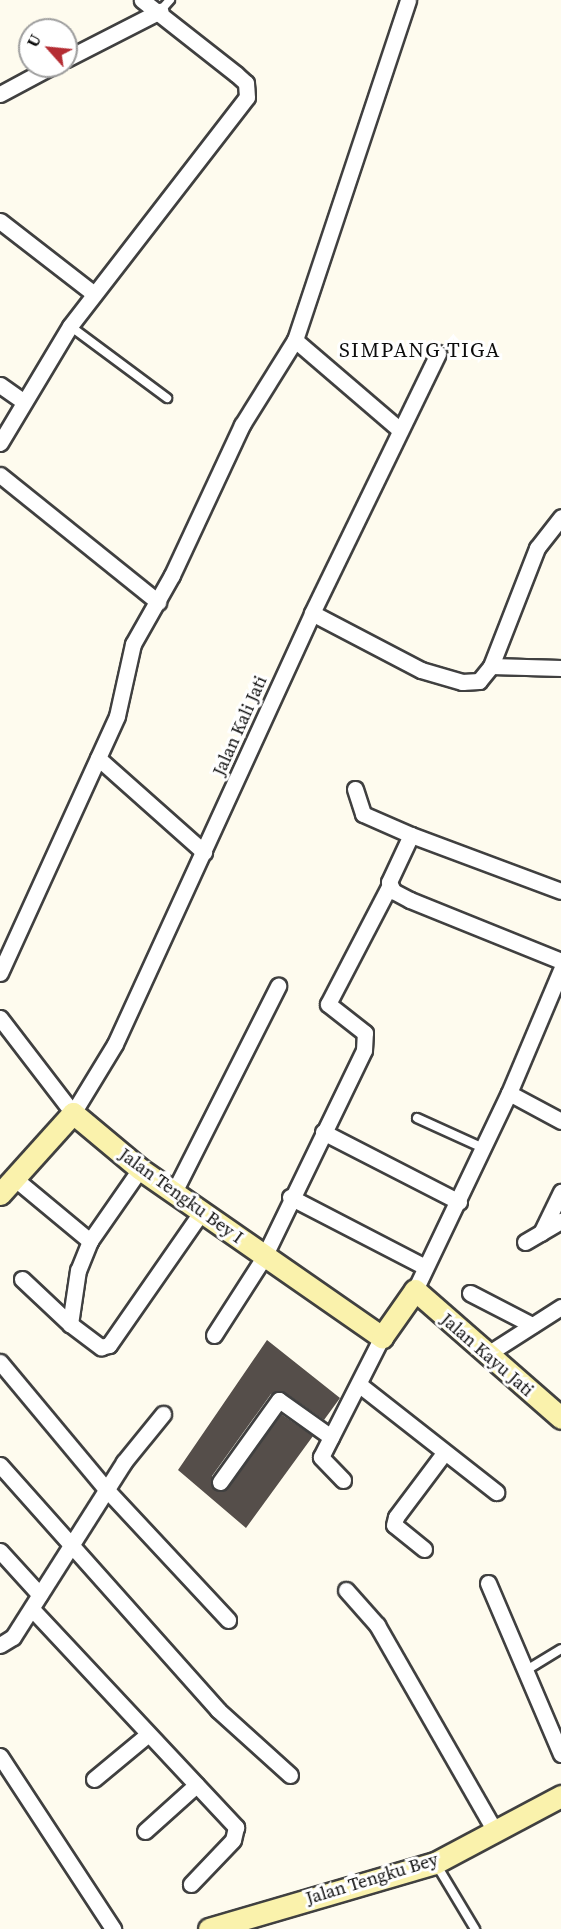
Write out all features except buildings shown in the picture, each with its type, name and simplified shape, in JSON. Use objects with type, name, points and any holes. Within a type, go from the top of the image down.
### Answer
[{"type":"street","points":[[0,443],[23,401],[70,326],[248,97],[246,83],[165,6],[142,0]]},
{"type":"street","points":[[0,973],[3,954],[117,716],[133,644],[158,602],[242,425],[295,340],[408,0]]},
{"type":"street","points":[[78,53],[165,6]]},
{"type":"street","points":[[0,94],[30,78]]},
{"type":"street","points":[[3,227],[94,294]]},
{"type":"street","points":[[295,340],[400,430]]},
{"type":"street","name":"Jalan Kali Jati","points":[[73,1113],[115,1044],[312,613],[438,353]]},
{"type":"street","points":[[0,385],[23,401]]},
{"type":"street","points":[[0,475],[158,602]]},
{"type":"street","points":[[312,613],[444,677],[472,683],[491,666],[537,548],[561,517]]},
{"type":"street","points":[[491,666],[561,668]]},
{"type":"street","points":[[98,758],[204,852]]},
{"type":"street","points":[[355,789],[363,814],[411,835],[561,891]]},
{"type":"street","points":[[214,1335],[264,1257],[366,1040],[360,1028],[332,1010],[330,997],[389,887],[411,835]]},
{"type":"street","points":[[389,887],[561,961]]},
{"type":"street","points":[[343,1480],[321,1457],[361,1386],[382,1338],[415,1290],[459,1202],[509,1093],[561,970]]},
{"type":"street","points":[[175,1190],[278,986]]},
{"type":"street","points":[[0,1018],[73,1113],[0,1194]]},
{"type":"street","points":[[509,1093],[561,1120]]},
{"type":"street","name":"Jalan Tengku Bey I","points":[[73,1113],[141,1168],[175,1190],[264,1257],[382,1338]]},
{"type":"street","points":[[323,1132],[459,1202]]},
{"type":"street","points":[[70,1324],[78,1270],[90,1240],[141,1168]]},
{"type":"street","points":[[14,1178],[90,1240]]},
{"type":"street","points":[[541,1233],[561,1192]]},
{"type":"street","points":[[291,1197],[425,1267]]},
{"type":"street","points":[[22,1279],[70,1324],[101,1347],[109,1345],[202,1211]]},
{"type":"street","points":[[525,1242],[561,1221]]},
{"type":"street","name":"Jalan Kayu Jati","points":[[415,1290],[486,1355],[557,1409]]},
{"type":"street","points":[[470,1293],[532,1325]]},
{"type":"street","points":[[486,1355],[561,1306]]},
{"type":"street","points":[[0,1362],[106,1489],[228,1620]]},
{"type":"street","points":[[361,1386],[496,1492]]},
{"type":"street","points":[[220,1482],[279,1400],[331,1437]]},
{"type":"street","points":[[0,1645],[13,1637],[106,1489],[163,1414]]},
{"type":"street","points":[[424,1549],[394,1525],[396,1517],[444,1453]]},
{"type":"street","points":[[0,1466],[218,1710],[290,1774]]},
{"type":"street","points":[[0,1551],[40,1595]]},
{"type":"street","points":[[488,1583],[561,1754]]},
{"type":"street","points":[[346,1590],[377,1625],[494,1829]]},
{"type":"street","points":[[32,1609],[237,1832],[191,1884]]},
{"type":"street","points":[[94,1779],[147,1735]]},
{"type":"street","points":[[0,1756],[113,1929]]},
{"type":"street","points":[[145,1831],[196,1785]]},
{"type":"street","name":"Jalan Tengku Bey","points":[[208,1929],[435,1863],[494,1829],[561,1796]]},
{"type":"lane","points":[[70,326],[167,398]]},
{"type":"lane","points":[[417,1118],[483,1148]]},
{"type":"lane","points":[[525,1671],[561,1649]]},
{"type":"lane","points":[[435,1863],[475,1929]]},
{"type":"district","name":"SIMPANG TIGA","points":[[420,350]]}]
